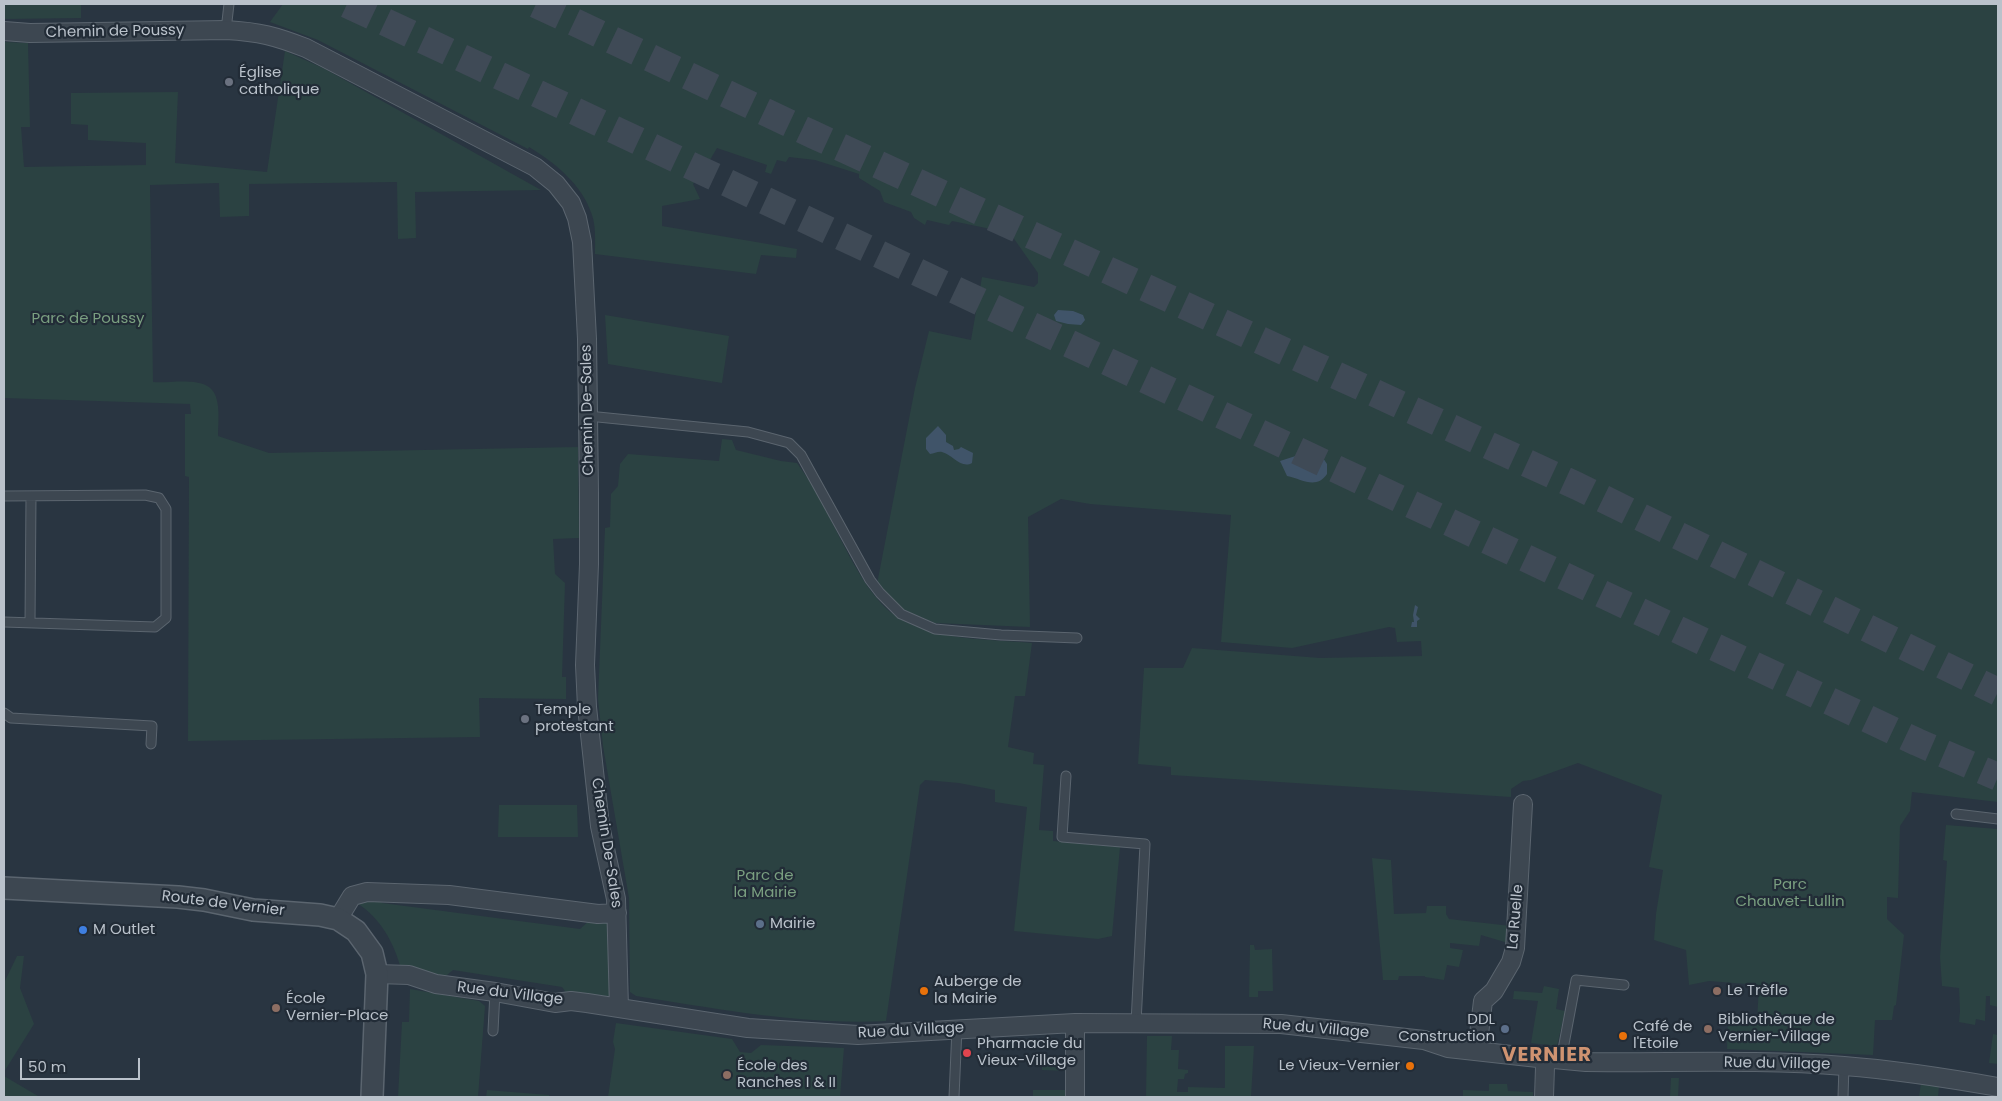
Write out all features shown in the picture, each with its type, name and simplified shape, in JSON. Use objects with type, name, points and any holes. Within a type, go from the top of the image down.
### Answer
[{"type":"street","name":"Chemin de Poussy","points":[[4,31],[30,33],[226,30]]},
{"type":"street","name":"Chemin De-Sales","points":[[226,30],[253,31],[272,35],[306,48],[535,167],[556,184],[571,203],[580,229],[587,339],[589,564],[586,665],[587,707],[600,826],[616,900],[619,1008]]},
{"type":"street","name":"La Ruelle","points":[[1477,1051],[1483,1002],[1494,991],[1511,962],[1515,948],[1523,804]]},
{"type":"street","name":"Route de Vernier","points":[[4,888],[178,897],[253,910],[316,914],[338,919],[356,931],[363,939],[372,953],[377,974],[372,1097]]},
{"type":"street","points":[[338,919],[352,896],[367,892],[449,895],[598,914],[617,913]]},
{"type":"street","name":"Rue du Village","points":[[377,974],[409,976],[436,984],[555,1003],[571,1001],[748,1028],[858,1035],[957,1028],[1076,1023],[1281,1024],[1424,1040],[1448,1048],[1550,1061],[1790,1063],[1844,1066],[1943,1077],[1998,1087]]},
{"type":"street","points":[[1075,1097],[1076,1023]]},
{"type":"street","points":[[1544,1097],[1550,1061]]},
{"type":"lane","points":[[226,30],[229,4]]},
{"type":"lane","points":[[588,416],[748,432],[788,443],[801,455],[870,580],[885,600],[901,614],[935,629],[1000,635],[1077,638]]},
{"type":"lane","points":[[4,496],[145,495],[159,498],[166,509],[166,618],[155,627],[4,622]]},
{"type":"lane","points":[[30,623],[31,496]]},
{"type":"lane","points":[[4,713],[11,718],[152,726],[151,744]]},
{"type":"lane","points":[[1066,776],[1062,837],[1144,844],[1136,1023]]},
{"type":"lane","points":[[1956,814],[1998,819]]},
{"type":"lane","points":[[1550,1061],[1576,980],[1624,986]]},
{"type":"lane","points":[[493,1031],[494,992]]},
{"type":"lane","points":[[954,1097],[957,1028]]},
{"type":"lane","points":[[1843,1097],[1844,1066]]},
{"type":"green space","points":[[4,4],[81,4],[81,18],[4,19]]},
{"type":"green space","name":"Parc Chauvet-Lullin","points":[[283,4],[1998,4],[1998,802],[1912,792],[1910,811],[1900,826],[1898,898],[1887,897],[1887,919],[1904,935],[1896,1005],[1894,1006],[1892,1020],[1875,1020],[1873,1055],[1727,1049],[1728,1020],[1757,1021],[1759,985],[1709,981],[1689,985],[1686,950],[1654,940],[1663,870],[1649,867],[1662,795],[1578,763],[1531,780],[1523,781],[1511,789],[1511,797],[1171,775],[1171,767],[1138,764],[1144,668],[1183,668],[1192,648],[1320,658],[1422,656],[1421,641],[1397,642],[1395,628],[1389,627],[1292,648],[1221,642],[1231,515],[1090,504],[1061,499],[1028,517],[1030,627],[935,623],[902,609],[882,592],[877,584],[915,388],[929,331],[971,340],[982,277],[1034,287],[1038,283],[1038,273],[1010,233],[952,221],[949,225],[927,220],[925,225],[914,218],[911,212],[884,202],[880,191],[859,178],[859,174],[815,160],[789,157],[786,162],[777,160],[771,174],[765,172],[767,165],[717,148],[693,184],[700,199],[662,206],[662,226],[797,249],[796,258],[761,255],[756,274],[595,254],[595,234],[592,215],[575,184],[558,167],[529,147],[528,149],[318,40],[270,22]]},
{"type":"green space","name":"Parc de Poussy","points":[[4,42],[28,43],[30,127],[21,127],[24,167],[146,165],[146,143],[88,140],[88,125],[71,124],[71,93],[178,92],[175,163],[267,172],[285,51],[325,69],[541,190],[415,192],[416,238],[398,239],[397,182],[249,184],[249,216],[220,217],[219,183],[150,185],[153,382],[189,382],[206,385],[216,397],[218,436],[269,453],[578,447],[579,538],[553,539],[555,574],[565,583],[562,677],[566,677],[566,699],[479,698],[480,737],[188,741],[189,477],[185,476],[185,414],[191,414],[190,404],[4,398]]},
{"type":"green space","points":[[605,315],[729,336],[722,383],[608,364]]},
{"type":"green space","name":"Parc de la Mairie","points":[[722,439],[732,440],[736,450],[797,463],[818,495],[858,571],[878,599],[893,614],[914,625],[941,634],[1032,643],[1025,696],[1015,696],[1008,747],[1034,753],[1033,764],[1044,765],[1039,830],[1053,831],[1053,841],[1120,847],[1112,936],[1098,939],[1014,931],[1027,807],[995,802],[995,790],[959,783],[925,780],[920,785],[886,1021],[823,1021],[760,1015],[636,996],[630,992],[629,898],[603,746],[598,699],[605,528],[610,527],[611,494],[618,486],[620,464],[628,454],[719,461]]},
{"type":"green space","points":[[499,805],[577,805],[578,837],[498,837]]},
{"type":"green space","points":[[1946,825],[1998,829],[1998,1007],[1990,1005],[1990,996],[1986,996],[1985,1021],[1976,1019],[1975,1025],[1959,1022],[1959,988],[1942,986],[1940,957],[1947,861],[1943,860]]},
{"type":"green space","points":[[1372,858],[1391,860],[1394,914],[1426,913],[1427,906],[1446,906],[1446,914],[1449,919],[1511,926],[1508,943],[1481,935],[1479,946],[1450,943],[1450,948],[1463,950],[1459,967],[1447,965],[1444,980],[1425,976],[1399,976],[1398,980],[1383,980]]},
{"type":"green space","points":[[381,898],[382,903],[580,929],[591,919],[604,920],[610,923],[610,949],[608,949],[610,994],[606,999],[560,996],[565,991],[562,987],[453,970],[441,980],[401,969],[385,931],[373,916],[357,903]]},
{"type":"green space","points":[[1250,945],[1254,945],[1255,950],[1272,949],[1273,991],[1258,991],[1258,997],[1249,997]]},
{"type":"green space","points":[[17,956],[24,956],[20,988],[34,1024],[4,1072],[4,983]]},
{"type":"green space","points":[[1544,986],[1559,989],[1556,1009],[1565,1011],[1557,1046],[1531,1043],[1538,1001],[1513,999],[1514,991],[1542,993]]},
{"type":"green space","points":[[410,989],[479,1001],[485,1006],[478,1097],[398,1097],[402,1022],[409,1022]]},
{"type":"green space","name":"École des Ranches I & II","points":[[616,1023],[732,1039],[740,1052],[751,1053],[761,1045],[844,1048],[840,1097],[608,1097],[615,1049],[613,1042]]},
{"type":"green space","points":[[1993,1034],[1998,1035],[1998,1064],[1989,1063]]},
{"type":"green space","points":[[1147,1036],[1172,1036],[1171,1050],[1179,1050],[1178,1069],[1188,1070],[1184,1079],[1178,1079],[1177,1092],[1188,1092],[1188,1087],[1225,1088],[1225,1046],[1254,1046],[1251,1097],[1146,1097]]},
{"type":"green space","points":[[1042,1060],[1068,1061],[1068,1071],[1042,1070]]},
{"type":"green space","points":[[4,1076],[38,1096],[4,1097]]},
{"type":"green space","points":[[1671,1078],[1679,1078],[1678,1097],[1670,1097]]},
{"type":"green space","points":[[1921,1083],[1939,1086],[1938,1097],[1919,1097]]},
{"type":"green space","points":[[1489,1084],[1507,1084],[1508,1091],[1533,1092],[1533,1097],[1463,1097],[1463,1090],[1489,1091]]},
{"type":"green space","points":[[487,1090],[549,1095],[549,1097],[486,1097]]},
{"type":"green space","points":[[1033,1090],[1066,1090],[1066,1097],[1033,1097]]},
{"type":"water","points":[[1058,310],[1073,311],[1083,315],[1085,320],[1081,325],[1056,321],[1054,315]]},
{"type":"water","points":[[938,426],[946,435],[946,442],[953,446],[954,450],[961,447],[973,453],[972,463],[961,463],[942,452],[930,454],[926,449],[926,438]]},
{"type":"water","points":[[1308,452],[1321,455],[1327,464],[1327,474],[1323,479],[1308,482],[1287,476],[1280,461]]},
{"type":"water","points":[[1415,605],[1418,607],[1416,615],[1420,619],[1417,621],[1417,627],[1411,627],[1412,622],[1414,622]]},
{"type":"tunnel","points":[[347,4],[1917,742],[1998,777]]},
{"type":"tunnel","points":[[536,4],[814,135],[1577,486],[1998,692]]},
{"type":"place","name":"Église catholique","points":[[229,82]]},
{"type":"place","name":"Temple protestant","points":[[525,719]]},
{"type":"place","name":"Mairie","points":[[760,924]]},
{"type":"place","name":"M Outlet","points":[[83,930]]},
{"type":"place","name":"Auberge de la Mairie","points":[[924,991]]},
{"type":"place","name":"Le Trèfle","points":[[1717,991]]},
{"type":"place","name":"École Vernier-Place","points":[[276,1008]]},
{"type":"place","name":"DDL Construction","points":[[1505,1029]]},
{"type":"place","name":"Bibliothèque de Vernier-Village","points":[[1708,1029]]},
{"type":"place","name":"Café de l'Etoile","points":[[1623,1036]]},
{"type":"place","name":"Pharmacie du Vieux-Village","points":[[967,1053]]},
{"type":"place","name":"Le Vieux-Vernier","points":[[1410,1066]]},
{"type":"place","name":"École des Ranches I & II","points":[[727,1075]]},
{"type":"district","name":"VERNIER","points":[[1547,1056]]}]
